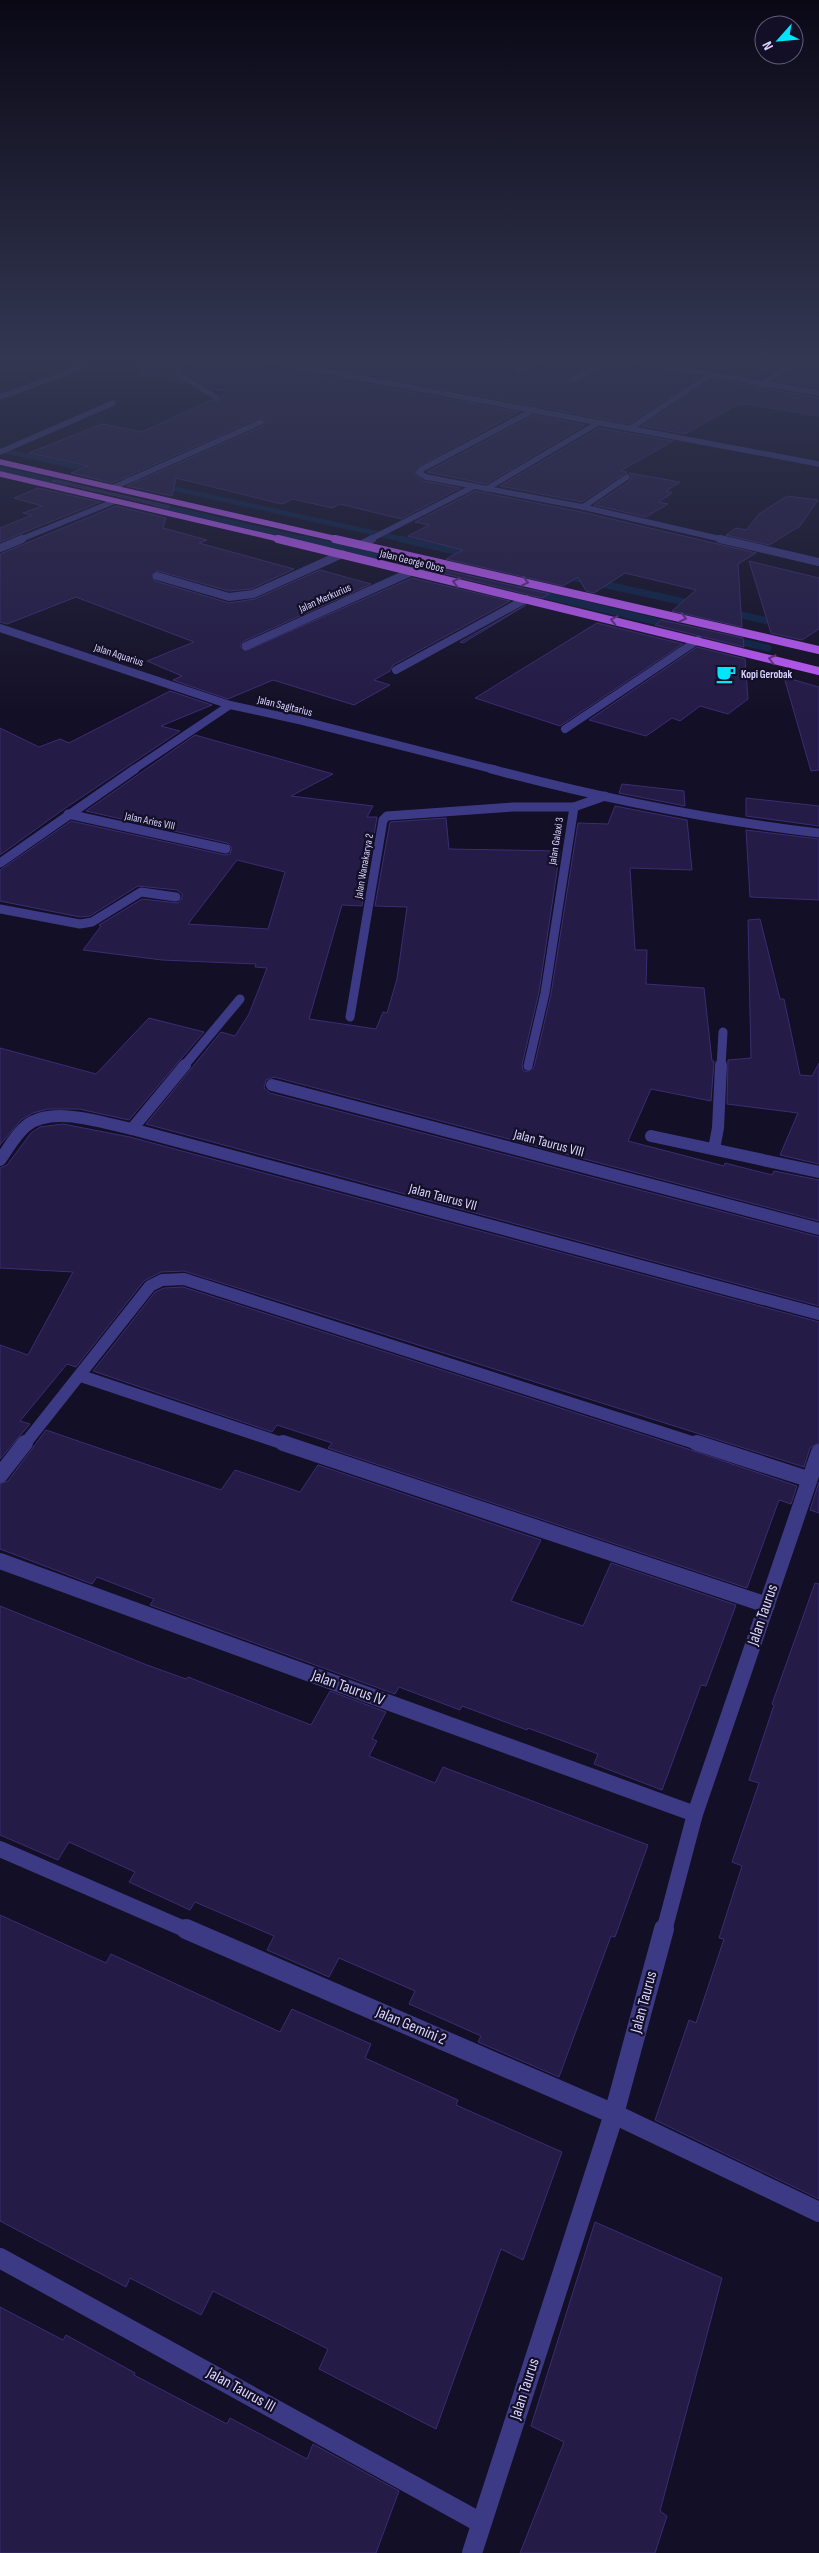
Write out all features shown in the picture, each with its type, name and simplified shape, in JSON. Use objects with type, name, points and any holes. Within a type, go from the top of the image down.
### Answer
[{"type":"main road","name":"Jalan George Obos","points":[[22,479],[342,554],[819,671]]},
{"type":"main road","name":"Jalan George Obos","points":[[74,479],[819,650]]},
{"type":"main road","points":[[381,564],[400,553]]},
{"type":"street","points":[[112,488],[132,479]]},
{"type":"street","points":[[436,479],[583,507],[819,562]]},
{"type":"street","points":[[486,489],[503,479]]},
{"type":"street","points":[[583,507],[625,479]]},
{"type":"street","points":[[362,544],[473,487]]},
{"type":"street","points":[[0,548],[114,501]]},
{"type":"street","points":[[158,576],[238,598],[253,594],[342,554]]},
{"type":"street","name":"Jalan Merkurius","points":[[246,646],[413,572]]},
{"type":"street","points":[[396,670],[526,599]]},
{"type":"street","name":"Jalan Aquarius","points":[[0,628],[230,705]]},
{"type":"street","points":[[565,728],[698,640]]},
{"type":"street","points":[[0,863],[68,814],[230,705]]},
{"type":"street","name":"Jalan Sagitarius","points":[[230,705],[606,796]]},
{"type":"street","points":[[606,796],[685,814],[781,830],[819,832]]},
{"type":"street","name":"Jalan Galaxi 3","points":[[528,1066],[545,993],[574,807],[606,796]]},
{"type":"street","name":"Jalan Wanakarya 2","points":[[350,1017],[383,820],[387,816],[397,813],[513,807],[574,807]]},
{"type":"street","name":"Jalan Aries VIII","points":[[68,814],[226,849]]},
{"type":"street","points":[[0,909],[80,924],[92,922],[140,892],[176,897]]},
{"type":"street","points":[[132,1129],[240,999]]},
{"type":"street","points":[[714,1149],[718,1128],[723,1032]]},
{"type":"street","name":"Jalan Taurus VIII","points":[[272,1086],[819,1229]]},
{"type":"street","name":"Jalan Taurus VII","points":[[0,1160],[29,1124],[41,1118],[57,1115],[132,1129],[819,1314]]},
{"type":"street","points":[[651,1136],[819,1172]]},
{"type":"street","points":[[0,1475],[81,1376],[150,1286],[162,1280],[184,1279],[808,1479]]},
{"type":"street","points":[[81,1376],[767,1604]]},
{"type":"street","name":"Jalan Taurus","points":[[472,2553],[614,2114],[695,1814],[808,1479],[819,1452]]},
{"type":"street","name":"Jalan Taurus IV","points":[[0,1561],[695,1814]]},
{"type":"street","name":"Jalan Gemini 2","points":[[0,1849],[614,2114],[819,2212]]},
{"type":"street","name":"Jalan Taurus III","points":[[0,2258],[481,2523]]},
{"type":"building","points":[[96,479],[121,479],[112,483]]},
{"type":"building","points":[[143,479],[176,479],[172,496],[127,486]]},
{"type":"building","points":[[181,479],[421,479],[460,488],[401,519],[340,504],[332,508],[293,499],[282,504]]},
{"type":"building","points":[[462,479],[494,479],[486,484]]},
{"type":"building","points":[[512,479],[616,479],[582,502],[500,486]]},
{"type":"building","points":[[631,479],[664,479],[680,482],[666,491],[672,493],[658,502],[668,504],[646,517],[594,505]]},
{"type":"building","points":[[56,480],[169,506],[168,508],[52,481]]},
{"type":"building","points":[[38,488],[100,502],[0,542],[0,528],[32,515],[23,513],[42,506],[14,498]]},
{"type":"building","points":[[475,491],[582,512],[756,553],[738,564],[742,627],[672,611],[696,590],[625,573],[594,593],[586,591],[578,577],[563,586],[446,559],[463,550],[408,536],[429,525],[415,522]]},
{"type":"building","points":[[787,496],[818,500],[800,526],[769,545],[726,535],[736,528],[746,530],[759,514]]},
{"type":"building","points":[[116,506],[166,518],[163,528],[207,540],[199,543],[294,569],[251,589],[229,591],[158,571],[152,575],[155,581],[229,603],[255,599],[320,570],[371,584],[244,641],[240,646],[245,651],[412,578],[510,601],[393,665],[390,671],[374,680],[390,685],[354,705],[273,680],[228,699],[173,680],[182,676],[147,661],[194,642],[76,597],[7,624],[0,622],[0,554]]},
{"type":"building","points":[[749,561],[819,578],[819,629],[802,640],[771,633]]},
{"type":"building","points":[[431,567],[549,594],[542,598],[426,569]]},
{"type":"building","points":[[526,605],[463,643],[460,642]]},
{"type":"building","points":[[661,620],[743,638],[744,647],[655,625]]},
{"type":"building","points":[[597,623],[683,644],[560,726],[475,698]]},
{"type":"building","points":[[697,647],[745,659],[748,699],[728,714],[700,706],[680,721],[672,718],[646,736],[589,720]]},
{"type":"building","points":[[784,677],[819,687],[819,770],[811,771]]},
{"type":"building","points":[[170,691],[212,705],[161,726],[180,731],[64,809],[0,855],[0,728],[39,747],[60,739],[69,743]]},
{"type":"building","points":[[195,735],[333,774],[291,796],[373,806],[367,817],[377,817],[362,906],[342,905],[309,1019],[376,1029],[383,1012],[387,1013],[397,979],[407,907],[375,906],[390,822],[446,818],[449,849],[560,851],[539,992],[522,1065],[523,1070],[527,1072],[534,1067],[551,994],[578,823],[608,824],[615,806],[687,820],[692,870],[630,868],[635,950],[647,950],[646,984],[704,988],[712,1061],[714,1061],[711,1101],[651,1089],[628,1141],[724,1166],[725,1163],[772,1175],[774,1171],[819,1180],[819,1221],[274,1077],[266,1080],[264,1088],[270,1093],[819,1237],[819,1306],[146,1124],[221,1032],[235,1036],[249,1014],[267,968],[255,967],[256,964],[162,960],[83,950],[101,926],[99,925],[142,899],[178,903],[182,898],[182,894],[177,890],[138,886],[90,916],[80,917],[0,901],[0,870],[71,821],[225,855],[230,854],[232,848],[227,843],[86,811]],"holes":[[[237,860],[285,872],[268,929],[188,924]]]},
{"type":"building","points":[[622,784],[684,791],[685,806],[619,793]]},
{"type":"building","points":[[746,798],[819,806],[819,826],[746,816]]},
{"type":"building","points":[[746,830],[819,839],[819,900],[750,897]]},
{"type":"building","points":[[760,919],[780,999],[784,999],[800,1075],[812,1076],[819,1063],[819,1164],[780,1155],[798,1113],[727,1104],[728,1060],[751,1058],[748,920]]},
{"type":"building","points":[[149,1018],[204,1032],[129,1120],[79,1109],[48,1109],[33,1113],[21,1120],[0,1145],[0,1048],[96,1074]]},
{"type":"building","points":[[63,1124],[130,1137],[819,1322],[819,1443],[810,1448],[804,1467],[184,1271],[161,1272],[144,1281],[76,1367],[67,1364],[20,1421],[30,1424],[0,1459],[0,1345],[28,1355],[73,1272],[0,1268],[0,1168],[7,1165],[31,1133],[40,1127]]},
{"type":"building","points":[[183,1287],[691,1450],[797,1486],[791,1504],[779,1500],[747,1588],[328,1448],[332,1443],[277,1425],[272,1432],[93,1371],[155,1292],[164,1288]]},
{"type":"building","points":[[46,1430],[221,1490],[235,1470],[300,1492],[318,1465],[541,1540],[511,1601],[583,1626],[611,1563],[736,1605],[706,1686],[701,1685],[662,1790],[594,1764],[598,1754],[528,1728],[527,1730],[462,1706],[460,1710],[399,1687],[395,1694],[150,1605],[154,1599],[97,1577],[92,1584],[0,1549],[0,1484],[8,1481]]},
{"type":"building","points":[[819,1482],[819,1513],[810,1510]]},
{"type":"building","points":[[815,1583],[819,1584],[819,2199],[655,2120],[689,2020],[696,2023],[724,1939],[719,1938],[742,1866],[732,1862],[759,1783],[749,1780],[774,1705],[772,1704]]},
{"type":"building","points":[[0,1606],[147,1665],[186,1679],[188,1677],[311,1725],[330,1691],[386,1712],[372,1739],[377,1741],[369,1756],[435,1783],[443,1767],[648,1845],[615,1937],[611,1936],[559,2077],[478,2042],[481,2036],[409,2004],[415,1991],[339,1958],[329,1977],[267,1950],[274,1936],[195,1902],[190,1910],[129,1882],[135,1872],[69,1842],[58,1860],[0,1835]]},
{"type":"building","points":[[0,1915],[106,1963],[111,1954],[280,2032],[292,2009],[371,2044],[365,2058],[458,2100],[456,2105],[562,2152],[523,2260],[501,2249],[436,2429],[319,2369],[328,2349],[213,2291],[201,2315],[130,2278],[126,2287],[0,2221]]},
{"type":"building","points":[[595,2222],[722,2278],[660,2511],[667,2516],[655,2553],[520,2553],[564,2442],[531,2426]]},
{"type":"building","points":[[0,2307],[63,2340],[66,2335],[135,2373],[134,2375],[227,2424],[230,2418],[307,2459],[313,2444],[399,2491],[376,2553],[0,2553]]},
{"type":"waterway","points":[[45,479],[67,484]]},
{"type":"waterway","points":[[131,479],[406,540]]},
{"type":"waterway","points":[[155,505],[309,540]]},
{"type":"waterway","points":[[303,539],[378,556]]},
{"type":"waterway","points":[[401,539],[473,555]]},
{"type":"waterway","points":[[398,560],[443,571]]},
{"type":"waterway","points":[[562,575],[698,605]]},
{"type":"waterway","points":[[531,592],[671,625]]},
{"type":"waterway","points":[[728,612],[781,624]]},
{"type":"waterway","points":[[728,639],[768,648]]},
{"type":"place","name":"Kopi Gerobak","points":[[726,674]]}]
